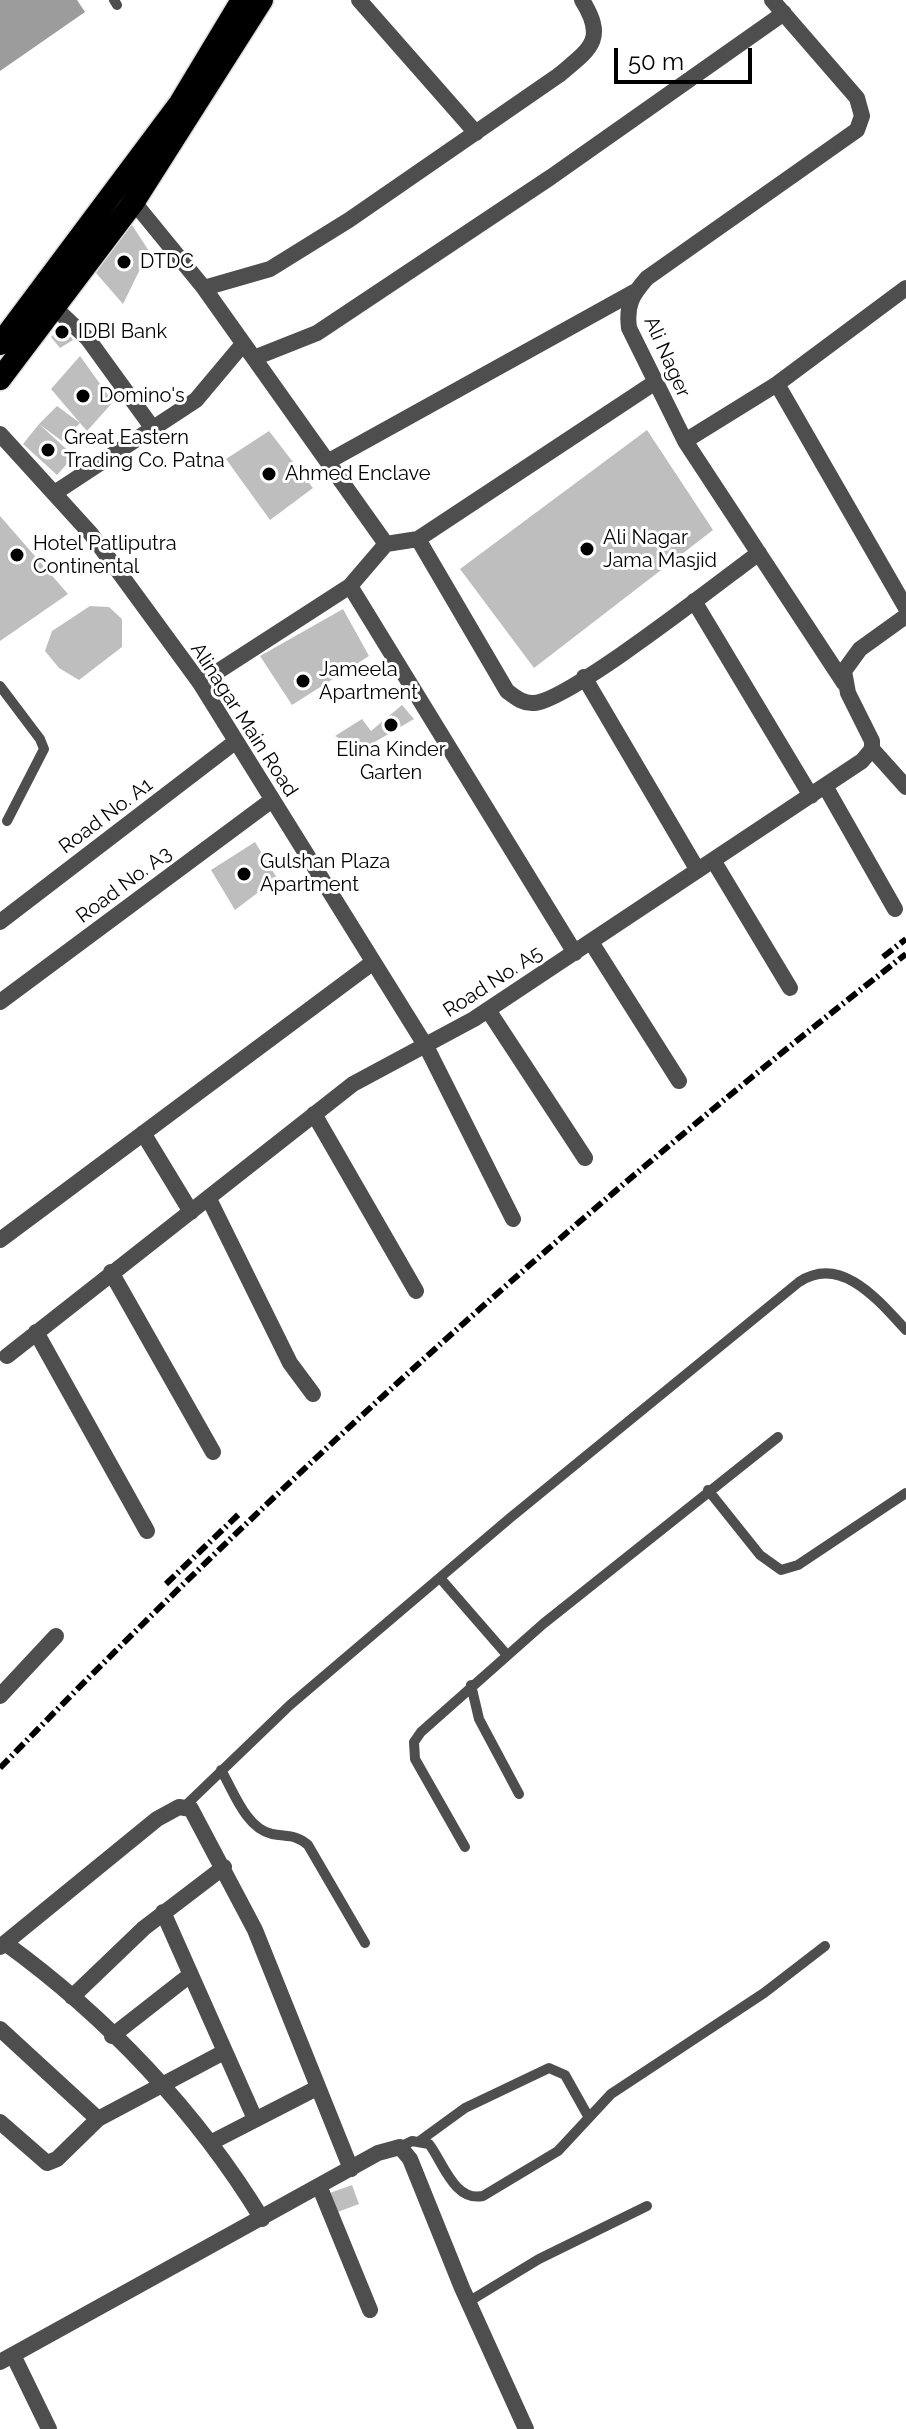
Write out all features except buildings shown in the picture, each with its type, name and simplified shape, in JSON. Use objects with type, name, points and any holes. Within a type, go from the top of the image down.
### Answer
[{"type":"highway","points":[[0,344],[127,195],[242,0]]},
{"type":"highway","points":[[0,379],[54,307],[262,0]]},
{"type":"street","points":[[359,0],[476,133]]},
{"type":"street","points":[[204,288],[270,269],[349,220],[476,133],[589,50],[596,35],[594,20],[582,0]]},
{"type":"street","points":[[254,358],[317,333],[551,177],[778,6]]},
{"type":"street","name":"Ali Nager","points":[[778,6],[857,98],[862,116],[857,130],[647,278],[634,292],[627,309],[629,328],[685,441],[844,683]]},
{"type":"street","points":[[127,195],[204,288],[386,544]]},
{"type":"street","points":[[685,441],[777,384],[906,288]]},
{"type":"street","points":[[329,461],[634,292]]},
{"type":"street","points":[[54,307],[88,339],[154,430]]},
{"type":"street","points":[[56,492],[196,400],[243,344]]},
{"type":"street","points":[[200,683],[350,586],[386,544],[418,539],[654,383]]},
{"type":"street","points":[[777,384],[906,608]]},
{"type":"street","name":"Alinagar Main Road","points":[[0,434],[56,492],[100,545],[200,683],[427,1048],[513,1219]]},
{"type":"street","points":[[418,539],[507,691],[520,701],[535,703],[584,677],[759,553]]},
{"type":"street","points":[[350,586],[575,953]]},
{"type":"street","points":[[694,601],[895,909]]},
{"type":"street","points":[[906,616],[848,661],[844,683],[869,732],[872,749],[906,787]]},
{"type":"street","points":[[584,677],[697,869]]},
{"type":"street","name":"Road No. A1","points":[[0,922],[235,742]]},
{"type":"street","name":"Road No. A5","points":[[7,1356],[314,1114],[374,1071],[427,1048],[488,1010],[818,791],[862,761],[872,749]]},
{"type":"street","name":"Road No. A3","points":[[0,1002],[272,800]]},
{"type":"street","points":[[713,860],[790,988]]},
{"type":"street","points":[[591,942],[679,1081]]},
{"type":"street","points":[[0,1240],[372,963]]},
{"type":"street","points":[[488,1010],[585,1158]]},
{"type":"street","points":[[314,1114],[416,1291]]},
{"type":"street","points":[[143,1133],[191,1212]]},
{"type":"street","points":[[209,1199],[290,1363],[313,1394]]},
{"type":"street","points":[[111,1272],[213,1452]]},
{"type":"street","points":[[36,1332],[147,1531]]},
{"type":"street","points":[[0,1696],[56,1636]]},
{"type":"street","points":[[262,2219],[212,2142],[161,2086],[72,1997],[2,1945],[121,1846],[164,1815],[185,1806],[195,1815],[224,1867],[282,1992],[351,2169]]},
{"type":"street","points":[[72,1997],[163,1912],[224,1867]]},
{"type":"street","points":[[163,1912],[255,2119]]},
{"type":"street","points":[[112,2036],[190,1975]]},
{"type":"street","points":[[0,2029],[98,2119]]},
{"type":"street","points":[[0,2122],[47,2163],[57,2159],[98,2119],[224,2052]]},
{"type":"street","points":[[212,2142],[317,2088]]},
{"type":"street","points":[[49,2429],[7,2358],[320,2188],[378,2153],[400,2147],[410,2159],[468,2302],[526,2429]]},
{"type":"street","points":[[320,2188],[370,2310]]},
{"type":"lane","points":[[0,686],[44,749],[7,821]]},
{"type":"lane","points":[[185,1806],[290,1705],[809,1275],[827,1270],[838,1274],[882,1306],[906,1330]]},
{"type":"lane","points":[[465,1847],[419,1770],[412,1751],[414,1742],[431,1719],[708,1490],[778,1437]]},
{"type":"lane","points":[[708,1490],[760,1555],[781,1570],[798,1565],[906,1493]]},
{"type":"lane","points":[[440,1578],[507,1655]]},
{"type":"lane","points":[[471,1685],[479,1719],[519,1794]]},
{"type":"lane","points":[[221,1770],[251,1821],[260,1829],[291,1835],[308,1845],[365,1943]]},
{"type":"lane","points":[[421,2140],[435,2152],[459,2190],[474,2197],[509,2181],[558,2151],[611,2094],[764,1993],[825,1946]]},
{"type":"lane","points":[[400,2147],[421,2140],[478,2100],[549,2068],[565,2075],[588,2116]]},
{"type":"lane","points":[[468,2302],[539,2259],[647,2206]]},
{"type":"shaded area","points":[[0,0],[77,0],[85,12],[0,71]]},
{"type":"railway","points":[[883,957],[906,939]]},
{"type":"railway","points":[[0,1768],[216,1553],[439,1345],[669,1146],[906,954]]},
{"type":"railway","points":[[166,1584],[241,1512]]},
{"type":"place","name":"DTDC","points":[[124,262]]},
{"type":"place","name":"IDBI Bank","points":[[62,332]]},
{"type":"place","name":"Domino's","points":[[83,396]]},
{"type":"place","name":"Great Eastern Trading Co. Patna","points":[[48,450]]},
{"type":"place","name":"Ahmed Enclave","points":[[269,474]]},
{"type":"place","name":"Ali Nagar Jama Masjid","points":[[587,549]]},
{"type":"place","name":"Hotel Patliputra Continental","points":[[17,555]]},
{"type":"place","name":"Jameela Apartment","points":[[303,681]]},
{"type":"place","name":"Elina Kinder Garten","points":[[391,725]]},
{"type":"place","name":"Gulshan Plaza Apartment","points":[[244,874]]}]
